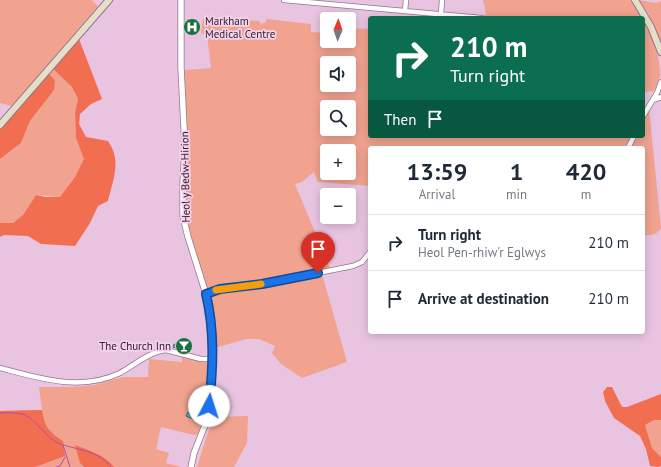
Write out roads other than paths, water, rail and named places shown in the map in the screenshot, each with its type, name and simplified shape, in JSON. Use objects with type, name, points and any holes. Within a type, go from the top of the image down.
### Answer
[{"type":"main road","points":[[0,125],[109,0]]},
{"type":"main road","points":[[634,0],[644,16]]},
{"type":"main road","points":[[645,17],[651,27],[661,52]]},
{"type":"street","name":"Heol y Bedw-Hirion","points":[[181,0],[181,76],[185,147],[183,213],[188,237],[206,294],[212,324],[213,359],[209,415],[194,453],[192,467]]},
{"type":"street","points":[[284,0],[462,16]]},
{"type":"street","points":[[405,11],[406,0]]},
{"type":"street","points":[[441,14],[442,0]]},
{"type":"street","points":[[645,113],[661,82]]},
{"type":"street","points":[[653,100],[661,97]]},
{"type":"street","points":[[206,294],[220,289],[262,284],[353,266],[362,262],[368,254]]},
{"type":"street","points":[[0,368],[71,384],[106,378],[120,373],[155,352],[166,350],[201,359],[213,359]]},
{"type":"waterway","points":[[0,413],[16,413],[25,415],[53,440],[100,457],[111,467]]},
{"type":"waterway","points":[[63,445],[70,467]]},
{"type":"waterway","points":[[56,467],[60,466],[65,457]]},
{"type":"place","name":"Markham Medical Centre","points":[[192,27]]},
{"type":"place","name":"The Church Inn","points":[[184,346]]}]
